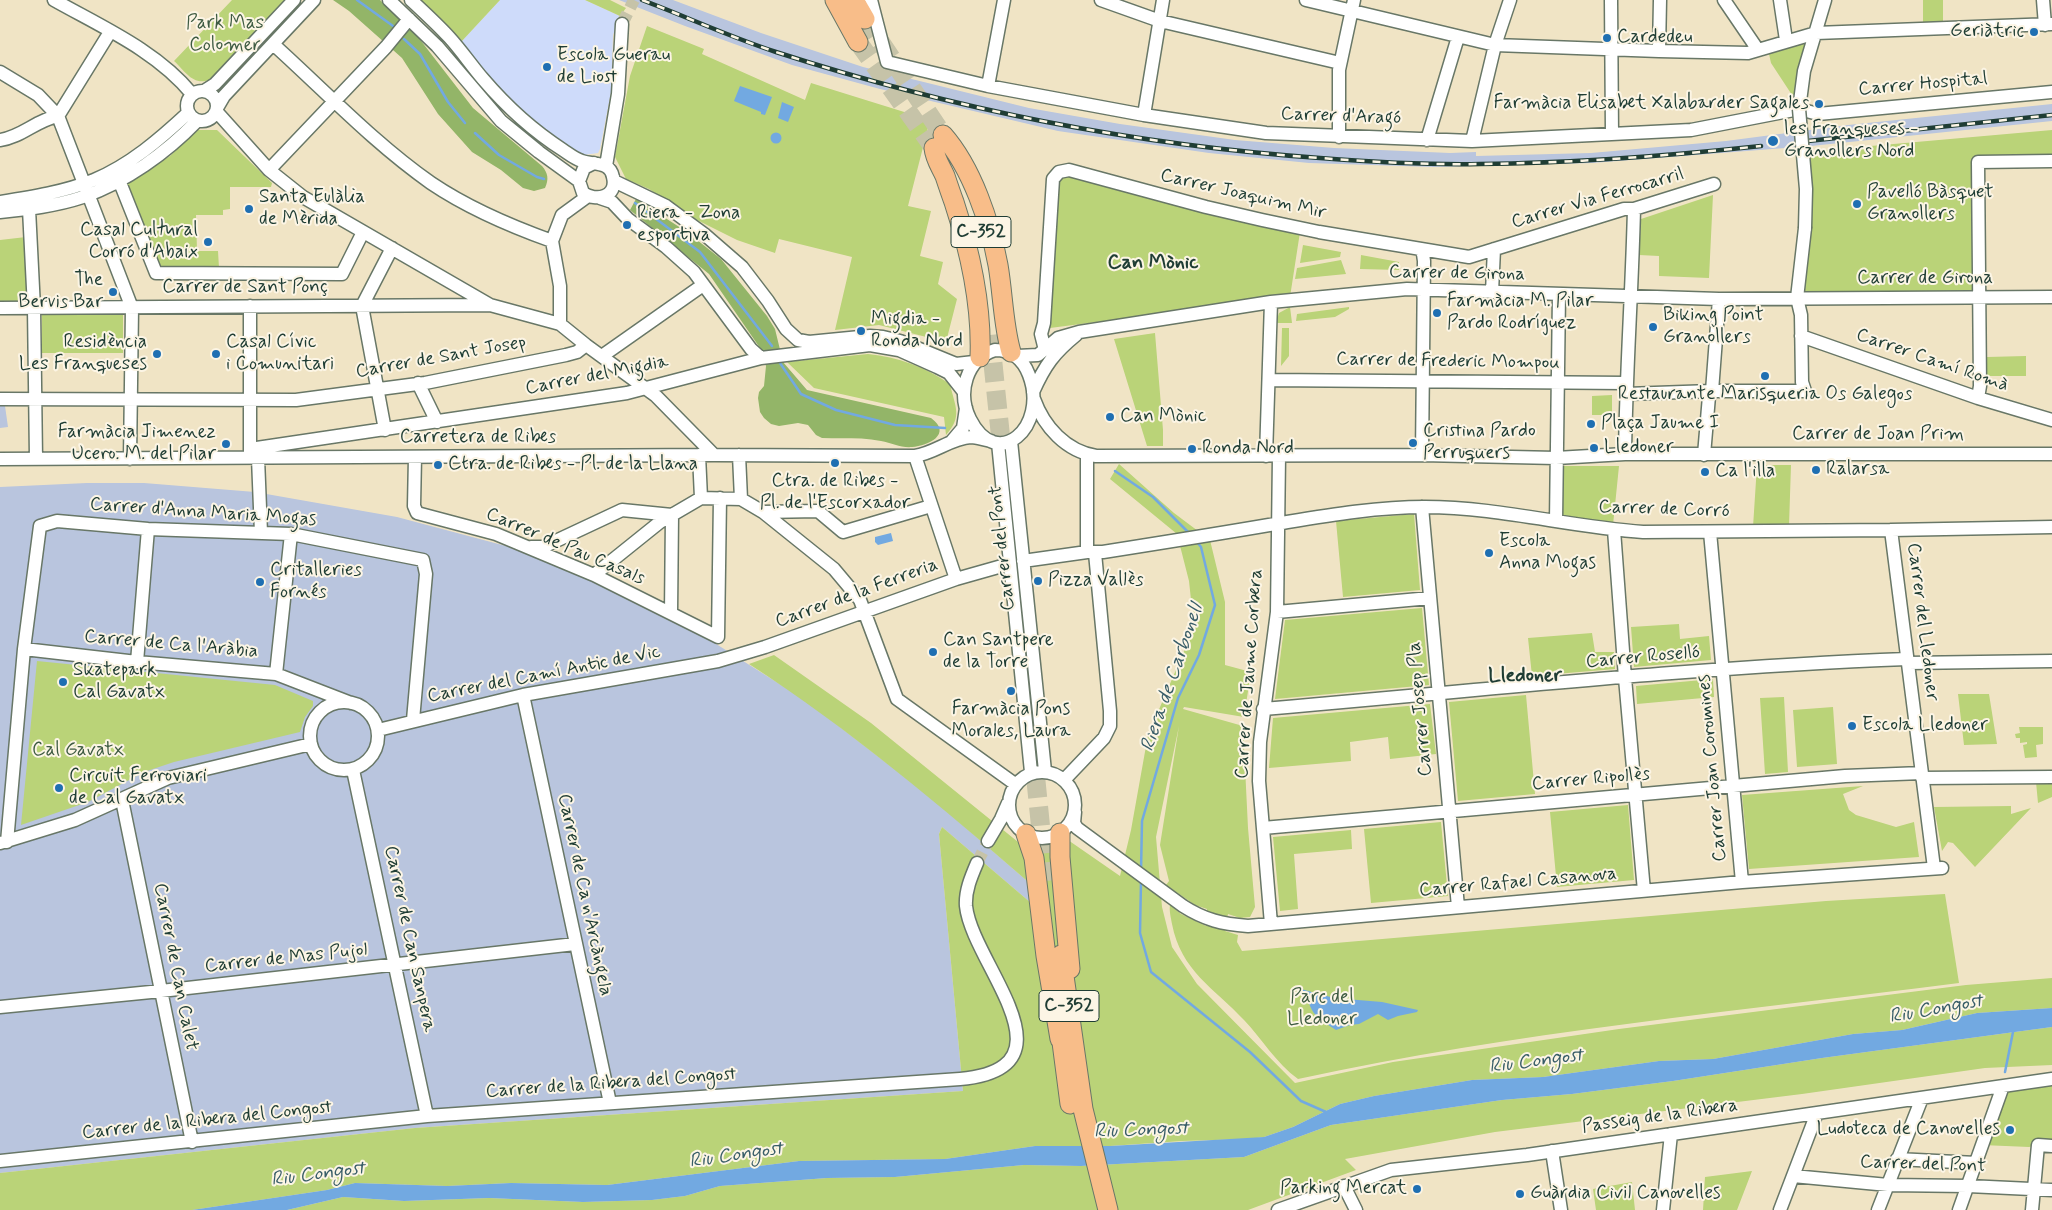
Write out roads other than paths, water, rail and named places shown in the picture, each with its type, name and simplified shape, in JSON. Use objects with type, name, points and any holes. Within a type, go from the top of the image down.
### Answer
[{"type":"highway","points":[[835,0],[858,42]]},
{"type":"highway","points":[[854,0],[865,19]]},
{"type":"highway","points":[[977,360],[981,336],[967,248],[945,177],[934,155],[938,142],[952,145],[982,208],[998,265],[1006,334],[1014,354]]},
{"type":"highway","name":"C-352","points":[[938,142],[940,153],[958,189],[973,231],[994,334]]},
{"type":"highway","points":[[1061,832],[1060,856],[1069,1057]]},
{"type":"highway","points":[[1024,833],[1034,858],[1046,956],[1069,1057]]},
{"type":"highway","name":"C-352","points":[[1058,956],[1069,1057],[1071,1112],[1095,1210]]},
{"type":"highway","name":"C-352","points":[[1069,1057],[1108,1210]]},
{"type":"street","points":[[54,0],[155,58],[198,92],[212,94],[215,98],[217,110],[269,170],[303,197],[490,305],[560,324],[656,396],[714,455]]},
{"type":"street","points":[[193,117],[187,105],[198,92],[215,84],[294,0]]},
{"type":"street","points":[[87,189],[94,180],[133,158],[193,117],[207,120],[217,110],[224,96],[314,0]]},
{"type":"street","points":[[389,0],[437,46],[501,121],[579,181]]},
{"type":"street","points":[[411,0],[448,36],[497,94],[527,124],[572,155],[583,161],[600,165],[613,174],[614,180],[610,192],[594,197],[562,215],[552,241],[560,286],[560,324]]},
{"type":"street","name":"Carrer d'Aragó","points":[[871,0],[887,62],[988,86],[1144,115],[1266,133],[1472,141],[1691,130],[1799,109]]},
{"type":"street","points":[[988,86],[1004,0]]},
{"type":"street","points":[[1101,0],[1160,21],[1340,63]]},
{"type":"street","points":[[1144,115],[1163,0]]},
{"type":"street","points":[[1306,0],[1353,6],[1495,46],[1748,53],[1786,40],[1816,33],[2048,25],[2043,0]]},
{"type":"street","points":[[1472,141],[1495,46],[1510,0]]},
{"type":"street","points":[[1611,0],[1612,134]]},
{"type":"street","points":[[1659,51],[1660,0]]},
{"type":"street","points":[[1724,0],[1758,50]]},
{"type":"street","points":[[1780,0],[1786,40]]},
{"type":"street","points":[[1801,336],[1801,315],[1797,298],[1805,228],[1806,189],[1799,109],[1804,71],[1825,0]]},
{"type":"street","points":[[1339,137],[1340,63],[1353,6]]},
{"type":"street","points":[[269,170],[386,47],[409,19]]},
{"type":"street","points":[[600,165],[618,94],[622,24]]},
{"type":"street","points":[[0,140],[14,137],[45,118],[58,116],[110,32]]},
{"type":"street","points":[[1427,140],[1458,37]]},
{"type":"street","points":[[274,44],[385,147],[432,183],[508,225],[552,241]]},
{"type":"street","points":[[0,72],[38,95],[58,116],[132,308],[130,459]]},
{"type":"street","name":"Carrer Hospital","points":[[1799,109],[1818,114],[2052,92]]},
{"type":"street","points":[[0,212],[46,195],[87,189],[119,180],[165,150],[193,117]]},
{"type":"street","points":[[1978,398],[1980,386],[1980,297],[1978,162],[2052,161]]},
{"type":"street","points":[[600,165],[584,168],[581,172],[579,181],[583,193],[612,202],[628,219],[666,247],[694,272],[750,348],[761,358]]},
{"type":"street","name":"Carrer Joaquim Mir","points":[[1044,323],[1053,179],[1059,172],[1070,170],[1206,208],[1420,250]]},
{"type":"street","points":[[119,180],[156,273],[342,274],[363,232]]},
{"type":"street","points":[[614,180],[666,206],[704,234],[742,267],[768,301],[786,329],[795,337],[809,342],[870,336],[883,337],[900,341],[956,364],[977,360],[995,350],[1014,354],[1038,355],[1058,338],[1049,331],[1044,323]]},
{"type":"street","name":"Carrer Via Ferrocarril","points":[[1420,250],[1469,257],[1624,209],[1634,209],[1714,184]]},
{"type":"street","points":[[0,202],[28,203]]},
{"type":"street","points":[[28,203],[34,308],[36,459]]},
{"type":"street","points":[[1625,454],[1634,209]]},
{"type":"street","points":[[385,430],[362,306],[392,248]]},
{"type":"street","points":[[1420,250],[1424,260],[1422,455]]},
{"type":"street","name":"Carrer Via Ferrocarril","points":[[1492,292],[1494,250]]},
{"type":"street","points":[[602,356],[703,285]]},
{"type":"street","name":"Carrer de Girona","points":[[1058,338],[1080,332],[1271,302],[1408,289],[1719,299],[2052,297]]},
{"type":"street","points":[[1556,521],[1559,294]]},
{"type":"street","points":[[1704,455],[1709,396],[1712,391],[1719,299]]},
{"type":"street","points":[[1271,302],[1269,380],[1272,456]]},
{"type":"street","name":"Carrer de Sant Ponç","points":[[0,308],[490,305]]},
{"type":"street","points":[[250,306],[250,401],[261,533]]},
{"type":"street","points":[[1044,323],[1042,334],[1044,350]]},
{"type":"street","points":[[1023,432],[1032,415],[1034,395],[1043,369],[1061,347],[1080,332]]},
{"type":"street","name":"Carrer de Frederic Mompou","points":[[1269,380],[1558,382],[1626,389],[1805,391],[1802,382],[1801,336]]},
{"type":"street","name":"Carrer Camí Romà","points":[[1801,336],[1978,398],[2052,420]]},
{"type":"street","points":[[786,354],[795,337]]},
{"type":"street","name":"Carrer de Sant Josep","points":[[0,399],[131,401],[296,400],[418,383],[576,352],[586,345]]},
{"type":"street","name":"Carrer del Migdia","points":[[253,455],[385,430],[627,394],[761,358],[870,345],[886,346],[900,350],[950,373],[964,392]]},
{"type":"street","points":[[1014,354],[1026,369],[1039,412],[1054,433],[1087,454],[1091,553],[1110,710],[1110,726],[1104,738],[1064,780]]},
{"type":"street","points":[[977,360],[968,375],[964,392],[966,408],[974,426],[994,442],[1011,441],[1023,432],[1032,430],[1054,433]]},
{"type":"street","points":[[418,383],[437,422]]},
{"type":"street","points":[[952,441],[962,428],[966,408]]},
{"type":"street","name":"Carretera de Ribes","points":[[0,459],[130,459],[253,455],[415,457],[915,456],[929,454],[952,441],[972,437],[994,442]]},
{"type":"street","name":"Carrer del Pont","points":[[1011,441],[1046,771]]},
{"type":"street","name":"Carrer del Pont","points":[[994,442],[1032,772]]},
{"type":"street","name":"Carrer de Joan Prim","points":[[1087,454],[1422,455],[1556,458],[1625,454],[2052,454]]},
{"type":"street","points":[[700,455],[701,498]]},
{"type":"street","points":[[739,455],[741,498]]},
{"type":"street","points":[[915,456],[956,579]]},
{"type":"street","name":"Carrer de Jaume Corbera","points":[[1272,456],[1277,524],[1277,612],[1263,709],[1259,781],[1272,924]]},
{"type":"street","name":"Carrer de Pau Casals","points":[[415,457],[414,506],[416,513],[496,534],[594,575],[718,637],[720,498]]},
{"type":"street","points":[[594,575],[660,522],[701,498],[741,498],[763,512],[834,569],[860,600],[897,699],[1015,784]]},
{"type":"street","points":[[763,512],[818,511],[843,532],[931,506]]},
{"type":"street","name":"Carrer de Corró","points":[[1091,553],[1182,540],[1337,513],[1422,507],[1514,514],[1614,530],[1710,532],[2052,527]]},
{"type":"street","name":"Carrer Josep Pla","points":[[1422,507],[1458,907]]},
{"type":"street","points":[[526,547],[543,548],[622,510],[672,515]]},
{"type":"street","points":[[671,613],[672,515]]},
{"type":"street","name":"Carrer d'Anna Maria Mogas","points":[[24,649],[40,526],[57,521],[148,530],[292,534],[422,560],[426,574],[413,720]]},
{"type":"street","points":[[137,662],[148,530]]},
{"type":"street","points":[[1614,530],[1644,891]]},
{"type":"street","name":"Carrer del Lledoner","points":[[1891,530],[1922,775],[1938,868]]},
{"type":"street","name":"Carrer Joan Coromines","points":[[1710,532],[1742,882]]},
{"type":"street","points":[[276,674],[292,534]]},
{"type":"street","points":[[1023,561],[1091,553]]},
{"type":"street","name":"Carrer de la Ferreria","points":[[718,661],[765,647],[956,579],[1009,564]]},
{"type":"street","points":[[1277,612],[1430,598]]},
{"type":"street","points":[[24,649],[3,842],[74,820],[168,778],[311,744]]},
{"type":"street","name":"Carrer de Ca l'Aràbia","points":[[24,649],[137,662],[276,674],[351,703]]},
{"type":"street","name":"Carrer del Camí Antic de Vic","points":[[378,730],[413,720],[523,695],[718,661]]},
{"type":"street","name":"Carrer Roselló","points":[[1263,709],[1818,663],[2052,661]]},
{"type":"street","points":[[312,688],[320,698],[324,709]]},
{"type":"street","name":"Carrer de Ca n'Arcàngela","points":[[523,695],[610,1103]]},
{"type":"street","points":[[335,703],[351,703],[362,707],[374,719],[378,730],[378,740],[373,755],[362,766],[353,770],[333,769],[323,764],[314,753],[310,734],[312,723],[324,709],[335,703]]},
{"type":"street","name":"Carrer de Can Sanpera","points":[[353,770],[427,1116]]},
{"type":"street","points":[[1046,771],[1054,773],[1064,780],[1073,792],[1075,802],[1074,823],[1081,831],[1071,828],[1050,837],[1041,838],[1006,830],[988,841],[1005,813],[1015,784],[1032,772],[1046,771]]},
{"type":"street","name":"Carrer Ripollès","points":[[1263,828],[1845,776],[2052,776]]},
{"type":"street","name":"Carrer de Can Calet","points":[[122,800],[192,1142]]},
{"type":"street","points":[[1008,800],[1011,819],[1024,833]]},
{"type":"street","points":[[1061,832],[1071,821],[1074,812]]},
{"type":"street","name":"Carrer Rafael Casanova","points":[[1081,831],[1152,885],[1195,914],[1219,923],[1248,926],[1742,882],[1938,868]]},
{"type":"street","name":"Carrer de la Ribera del Congost","points":[[0,1161],[427,1116],[970,1078],[996,1071],[1009,1061],[1013,1055],[1018,1038],[1011,1009],[973,933],[968,916],[966,906],[968,889],[977,863]]},
{"type":"street","name":"Carrer de Mas Pujol","points":[[0,1007],[162,992],[575,944]]},
{"type":"street","name":"Passeig de la Ribera","points":[[1278,1210],[1391,1170],[1552,1151],[2052,1079]]},
{"type":"street","points":[[1960,1210],[2003,1086]]},
{"type":"street","points":[[1878,1210],[1922,1098]]},
{"type":"street","points":[[1780,1210],[1817,1113]]},
{"type":"street","points":[[1663,1210],[1671,1134]]},
{"type":"street","points":[[2032,1210],[2038,1145],[2052,1146]]},
{"type":"street","points":[[1552,1151],[1561,1210]]},
{"type":"street","points":[[1898,1159],[1976,1163]]},
{"type":"street","name":"Carrer del Pont","points":[[1794,1176],[1888,1184],[2052,1190]]},
{"type":"street","points":[[1344,1186],[1356,1210]]},
{"type":"water","points":[[740,86],[772,97],[765,115],[734,101]]},
{"type":"water","points":[[782,102],[794,107],[788,122],[778,118]]},
{"type":"water","points":[[776,132],[782,138],[776,144],[770,138]]},
{"type":"water","points":[[891,533],[893,541],[878,545],[875,542],[875,537]]},
{"type":"water","points":[[1301,989],[1334,998],[1382,1002],[1418,1010],[1417,1012],[1388,1020],[1378,1014],[1359,1024],[1336,1030],[1314,1013]]},
{"type":"water","points":[[2052,1008],[2052,1027],[1822,1058],[1673,1081],[1572,1094],[1502,1100],[1331,1125],[1244,1157],[1081,1166],[1024,1165],[895,1177],[827,1178],[720,1186],[685,1196],[652,1200],[583,1202],[489,1198],[404,1201],[343,1197],[287,1210],[192,1210],[327,1190],[355,1183],[447,1186],[511,1183],[607,1185],[799,1161],[945,1159],[1035,1146],[1110,1146],[1264,1137],[1293,1127],[1340,1104],[1374,1096],[1472,1080],[1543,1077],[1659,1061],[1713,1059],[1853,1034],[1902,1030],[1977,1013]]},
{"type":"waterway","name":"Riera de Carbonell","points":[[357,0],[393,26]]},
{"type":"waterway","name":"Riera de Carbonell","points":[[404,39],[420,54],[448,102],[465,123]]},
{"type":"waterway","name":"Riera de Carbonell","points":[[475,133],[499,155],[537,177],[544,179]]},
{"type":"waterway","name":"Riera de Carbonell","points":[[635,203],[700,252],[772,346]]},
{"type":"waterway","name":"Riera de Carbonell","points":[[780,363],[801,394],[836,410],[895,425],[945,428]]},
{"type":"waterway","name":"Riera de Carbonell","points":[[1115,471],[1153,497],[1190,534]]},
{"type":"waterway","name":"Riera de Carbonell","points":[[1141,871],[1142,821],[1178,698],[1199,655],[1215,605],[1201,547],[1197,542]]},
{"type":"waterway","name":"Riera de Carbonell","points":[[1141,881],[1140,933],[1151,972],[1250,1052],[1301,1101],[1326,1112]]},
{"type":"waterway","points":[[2005,1072],[2013,1032]]},
{"type":"tunnel","points":[[622,24],[634,0]]},
{"type":"tunnel","points":[[865,19],[943,135]]},
{"type":"tunnel","points":[[858,42],[934,148]]},
{"type":"tunnel","points":[[990,335],[1003,460]]},
{"type":"tunnel","points":[[1033,751],[1046,881]]},
{"type":"tunnel","points":[[977,863],[988,841]]},
{"type":"railway","points":[[642,0],[776,52],[909,91],[1045,122],[1182,144],[1340,159],[1460,164],[1585,161],[1761,146]]},
{"type":"railway","points":[[1808,141],[2052,115]]},
{"type":"place","name":"Geriàtric","points":[[2034,32]]},
{"type":"place","name":"Cardedeu","points":[[1607,38]]},
{"type":"place","name":"Escola Guerau de Liost","points":[[547,67]]},
{"type":"place","name":"Farmàcia Elisabet Xalabarder Sagales","points":[[1819,104]]},
{"type":"place","name":"les Franqueses - Granollers Nord","points":[[1773,141]]},
{"type":"place","name":"Pavelló Bàsquet Granollers","points":[[1857,204]]},
{"type":"place","name":"Santa Eulàlia de Mèrida","points":[[249,209]]},
{"type":"place","name":"Riera - Zona esportiva","points":[[627,225]]},
{"type":"place","name":"Casal Cultural Corró d'Abaix","points":[[208,242]]},
{"type":"place","name":"The Bervis Bar","points":[[113,292]]},
{"type":"place","name":"Farmàcia M. Pilar Pardo Rodríguez","points":[[1437,313]]},
{"type":"place","name":"Biking Point Granollers","points":[[1653,327]]},
{"type":"place","name":"Migdia - Ronda Nord","points":[[861,331]]},
{"type":"place","name":"Residència Les Franqueses","points":[[157,354]]},
{"type":"place","name":"Casal Cívic i Comunitari","points":[[216,354]]},
{"type":"place","name":"Restaurante Marisqueria Os Galegos","points":[[1765,376]]},
{"type":"place","name":"Can Mònic","points":[[1110,417]]},
{"type":"place","name":"Plaça Jaume I","points":[[1591,424]]},
{"type":"place","name":"Cristina Pardo Perruquers","points":[[1413,443]]},
{"type":"place","name":"Farmàcia Jimenez Ucero. M. del Pilar","points":[[226,444]]},
{"type":"place","name":"Lledoner","points":[[1594,448]]},
{"type":"place","name":"Ronda Nord","points":[[1192,449]]},
{"type":"place","name":"Ctra. de Ribes - Pl. de l'Escorxador","points":[[835,463]]},
{"type":"place","name":"Ctra. de Ribes - Pl. de la Llana","points":[[438,465]]},
{"type":"place","name":"Ralarsa","points":[[1816,470]]},
{"type":"place","name":"Ca l'illa","points":[[1705,472]]},
{"type":"place","name":"Escola Anna Mogas","points":[[1489,553]]},
{"type":"place","name":"Pizza Vallès","points":[[1038,581]]},
{"type":"place","name":"Critalleries Fornés","points":[[260,582]]},
{"type":"place","name":"Can Santpere de la Torre","points":[[933,652]]},
{"type":"place","name":"Skatepark Cal Gavatx","points":[[63,682]]},
{"type":"place","name":"Farmàcia Pons Morales, Laura","points":[[1011,691]]},
{"type":"place","name":"Escola Lledoner","points":[[1852,726]]},
{"type":"place","name":"Circuit Ferroviari de Cal Gavatx","points":[[59,788]]},
{"type":"place","name":"Ludoteca de Canovelles","points":[[2010,1130]]},
{"type":"place","name":"Parking Mercat","points":[[1417,1189]]},
{"type":"place","name":"Guàrdia Civil Canovelles","points":[[1520,1194]]},
{"type":"district","name":"Can Mònic","points":[[1153,264]]},
{"type":"district","name":"Lledoner","points":[[1525,677]]},
{"type":"park label","name":"Park Mas Colomer","points":[[225,35]]},
{"type":"park label","name":"Cal Gavatx","points":[[78,751]]},
{"type":"park label","name":"Parc del Lledoner","points":[[1322,1009]]},
{"type":"water label","name":"Riu Congost","points":[[1936,1010]]},
{"type":"water label","name":"Riu Congost","points":[[1536,1062]]},
{"type":"water label","name":"Riu Congost","points":[[1141,1131]]},
{"type":"water label","name":"Riu Congost","points":[[736,1156]]},
{"type":"water label","name":"Riu Congost","points":[[318,1175]]}]
